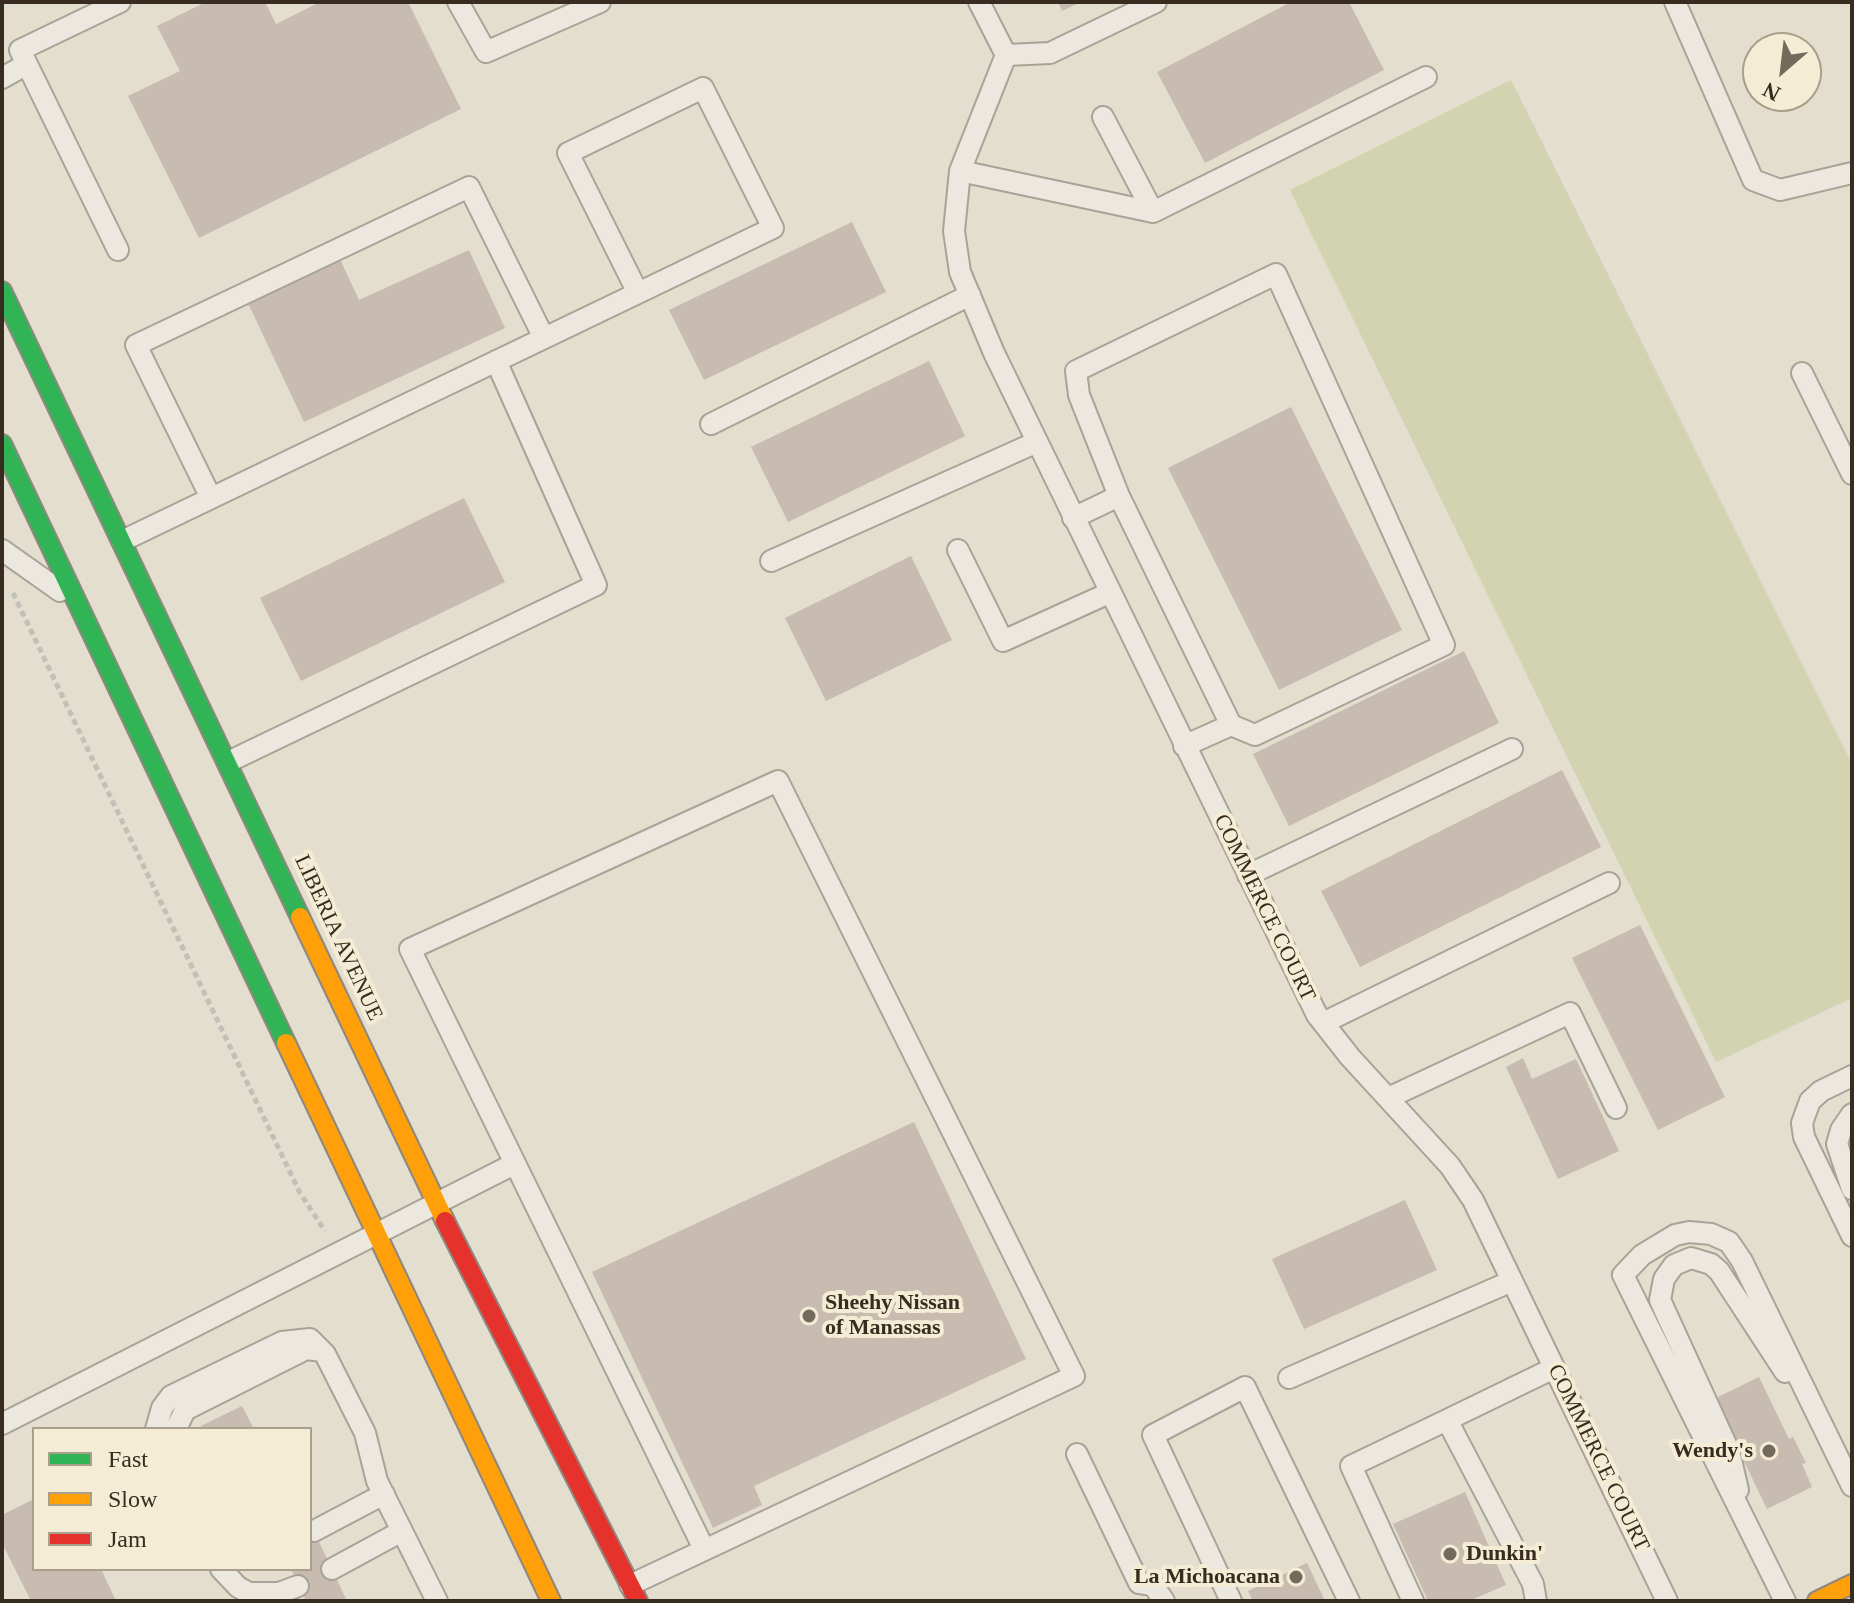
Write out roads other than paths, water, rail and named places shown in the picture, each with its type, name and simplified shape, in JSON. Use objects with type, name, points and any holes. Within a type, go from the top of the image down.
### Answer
[{"type":"highway","name":"LIBERIA AVENUE","points":[[2,291],[436,1204],[634,1593]]},
{"type":"highway","points":[[2,444],[551,1601]]},
{"type":"highway","points":[[1817,1601],[1852,1584]]},
{"type":"lane","points":[[118,250],[20,50],[120,2]]},
{"type":"lane","points":[[458,2],[486,52],[600,2]]},
{"type":"lane","points":[[979,2],[1006,55],[1050,53],[1156,2]]},
{"type":"lane","points":[[1675,2],[1753,180],[1780,190],[1852,173]]},
{"type":"lane","name":"COMMERCE COURT","points":[[1006,55],[960,171],[954,231],[960,272],[1109,593],[1323,1023],[1458,1177],[1473,1200],[1667,1601]]},
{"type":"lane","points":[[2,78],[27,64]]},
{"type":"lane","points":[[960,171],[1153,212],[1426,77]]},
{"type":"lane","points":[[122,541],[211,498],[638,293],[773,228],[703,88],[568,153],[638,293]]},
{"type":"lane","points":[[1103,117],[1153,212]]},
{"type":"lane","points":[[211,498],[136,345],[469,187],[544,338]]},
{"type":"lane","points":[[1276,274],[1444,645],[1255,735],[1231,725],[1119,496],[1079,395],[1076,371],[1276,274]]},
{"type":"lane","points":[[711,424],[970,295]]},
{"type":"lane","points":[[228,762],[596,585],[496,361]]},
{"type":"lane","points":[[1802,373],[1852,474]]},
{"type":"lane","points":[[771,561],[1037,442]]},
{"type":"lane","points":[[1073,518],[1119,496]]},
{"type":"lane","points":[[2,550],[79,605]]},
{"type":"lane","points":[[958,550],[1003,641],[1109,593]]},
{"type":"lane","points":[[1184,746],[1231,725]]},
{"type":"lane","points":[[1248,875],[1512,749]]},
{"type":"lane","points":[[634,1593],[704,1549],[1074,1376],[778,781],[410,949],[704,1549]]},
{"type":"lane","points":[[1323,1023],[1609,883]]},
{"type":"lane","points":[[1388,1098],[1570,1013],[1616,1108]]},
{"type":"lane","points":[[1852,1076],[1821,1091],[1810,1101],[1802,1123],[1804,1137],[1852,1236]]},
{"type":"lane","points":[[1852,1114],[1841,1130],[1837,1144],[1852,1189]]},
{"type":"lane","points":[[2,1424],[514,1164]]},
{"type":"lane","points":[[1785,1601],[1623,1275],[1629,1267],[1654,1246],[1675,1235],[1711,1234],[1729,1242],[1742,1261],[1852,1486]]},
{"type":"lane","points":[[1746,1522],[1729,1451],[1660,1300],[1664,1279],[1674,1265],[1691,1258],[1702,1261],[1726,1278],[1824,1428]]},
{"type":"lane","points":[[1289,1378],[1512,1281]]},
{"type":"lane","points":[[157,1427],[162,1408],[171,1396],[273,1345],[296,1338],[310,1339],[325,1354],[365,1433],[368,1455],[384,1494],[437,1601]]},
{"type":"lane","points":[[177,1427],[185,1410],[294,1355],[318,1348],[325,1354]]},
{"type":"lane","points":[[1413,1601],[1351,1466],[1554,1368]]},
{"type":"lane","points":[[1231,1601],[1153,1435],[1245,1387],[1349,1601]]},
{"type":"lane","points":[[1447,1420],[1533,1584],[1536,1601]]},
{"type":"lane","points":[[1077,1454],[1139,1583],[1153,1585],[1164,1601]]},
{"type":"lane","points":[[314,1531],[384,1494]]},
{"type":"lane","points":[[332,1569],[402,1531]]},
{"type":"lane","points":[[223,1571],[238,1587],[249,1593],[279,1593],[298,1586]]},
{"type":"place","name":"Sheehy Nissan of Manassas","points":[[809,1316]]},
{"type":"place","name":"Wendy's","points":[[1769,1451]]},
{"type":"place","name":"Dunkin'","points":[[1450,1554]]},
{"type":"place","name":"La Michoacana","points":[[1296,1577]]}]
